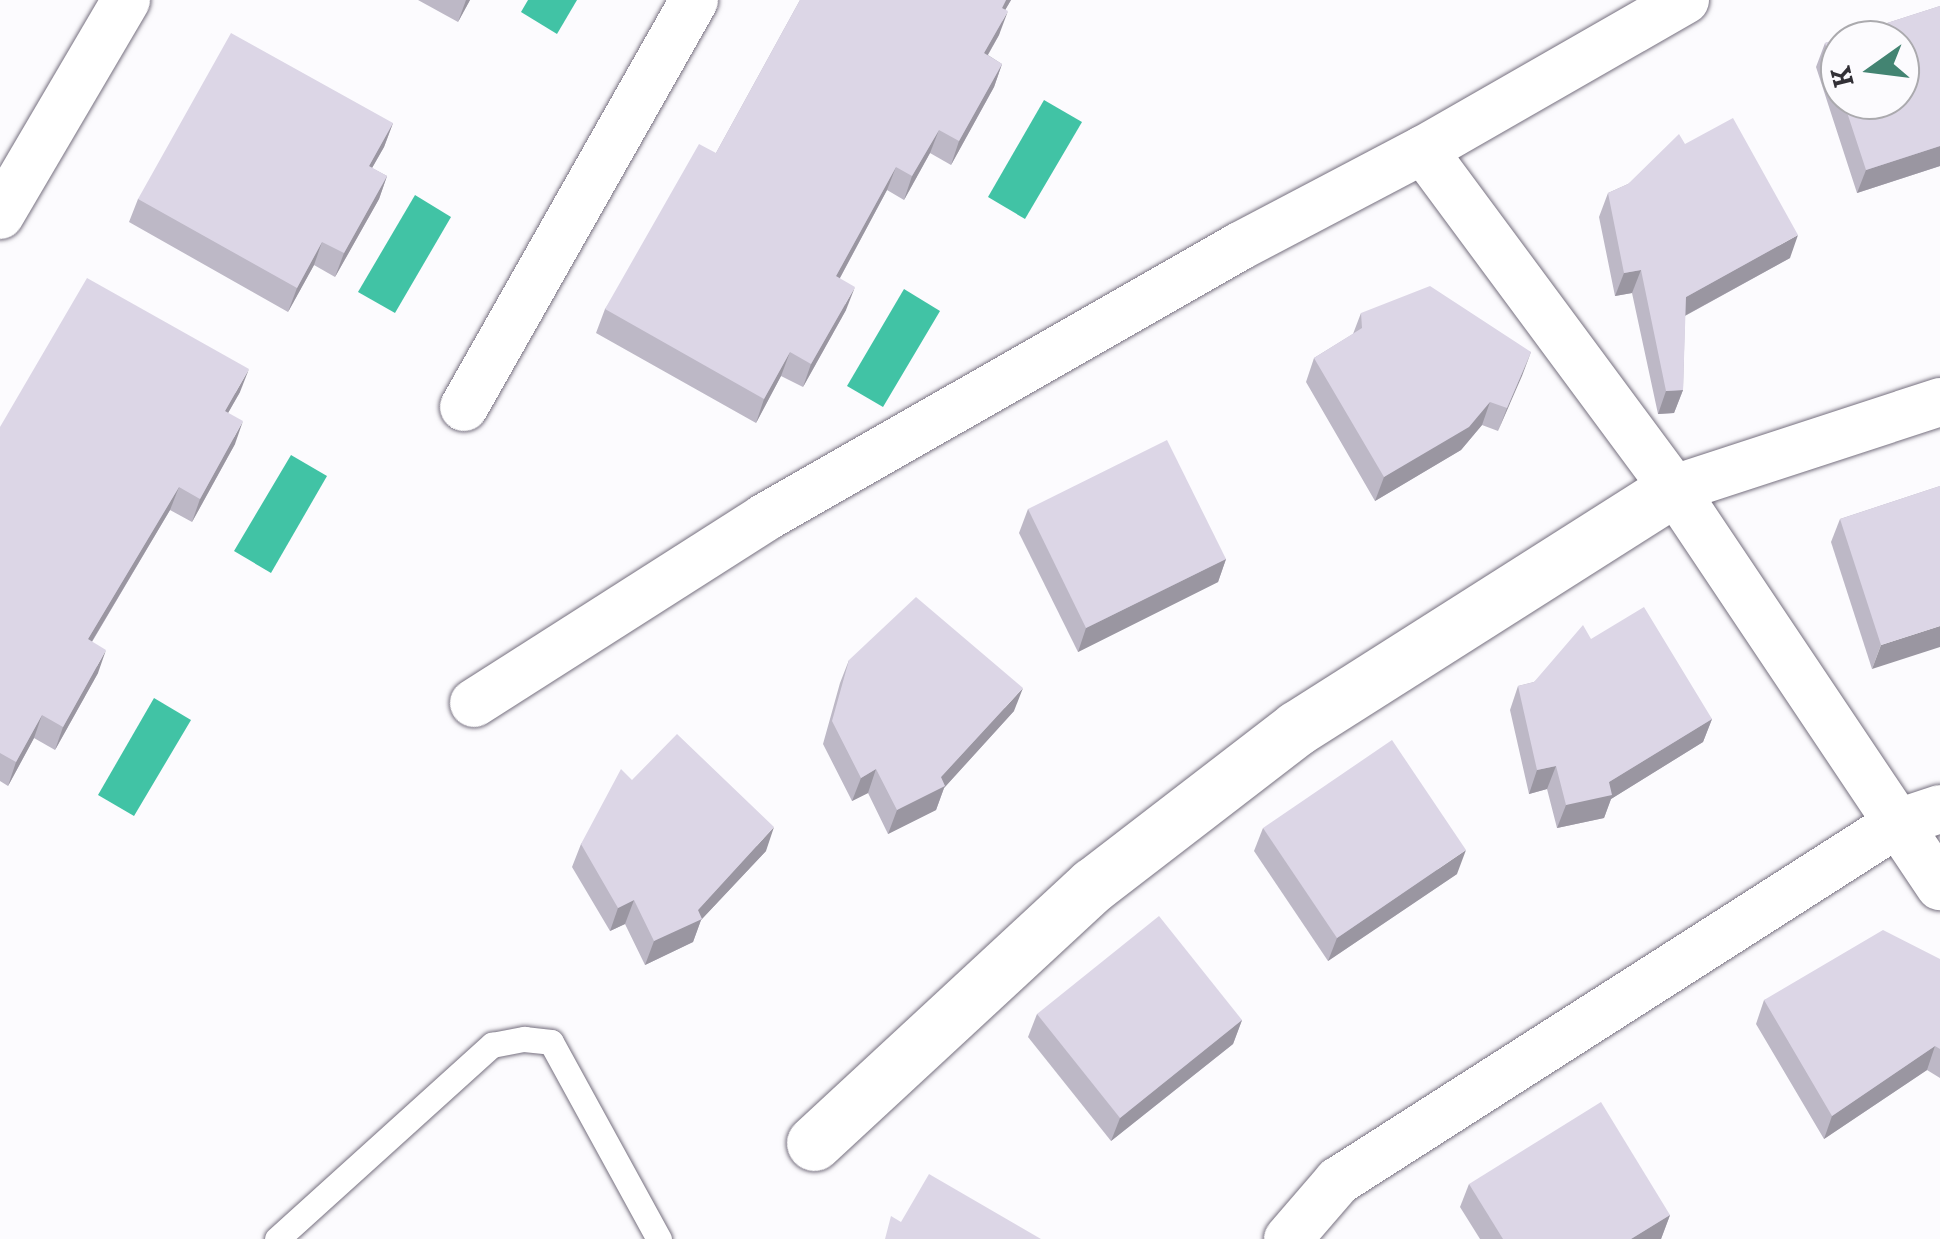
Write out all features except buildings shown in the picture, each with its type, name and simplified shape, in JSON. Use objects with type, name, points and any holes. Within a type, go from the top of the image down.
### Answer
[{"type":"street","points":[[0,214],[126,0]]},
{"type":"street","points":[[464,408],[694,0]]},
{"type":"street","points":[[474,703],[764,518],[1240,246],[1423,150],[1685,0]]},
{"type":"street","points":[[1423,150],[1919,816],[1940,886]]},
{"type":"street","points":[[814,1143],[1093,885],[1297,728],[1674,489],[1940,402]]},
{"type":"street","points":[[1288,1239],[1338,1180],[1919,816]]},
{"type":"lane","points":[[277,1239],[492,1045],[524,1039],[552,1042],[660,1239]]},
{"type":"shaded area","points":[[528,0],[577,0],[557,34],[521,12]]},
{"type":"shaded area","points":[[1044,100],[1082,122],[1025,219],[988,197]]},
{"type":"shaded area","points":[[415,195],[451,217],[395,313],[358,292]]},
{"type":"shaded area","points":[[904,289],[940,311],[883,407],[847,386]]},
{"type":"shaded area","points":[[291,455],[327,476],[271,573],[234,551]]},
{"type":"shaded area","points":[[154,698],[191,720],[134,816],[98,795]]}]
